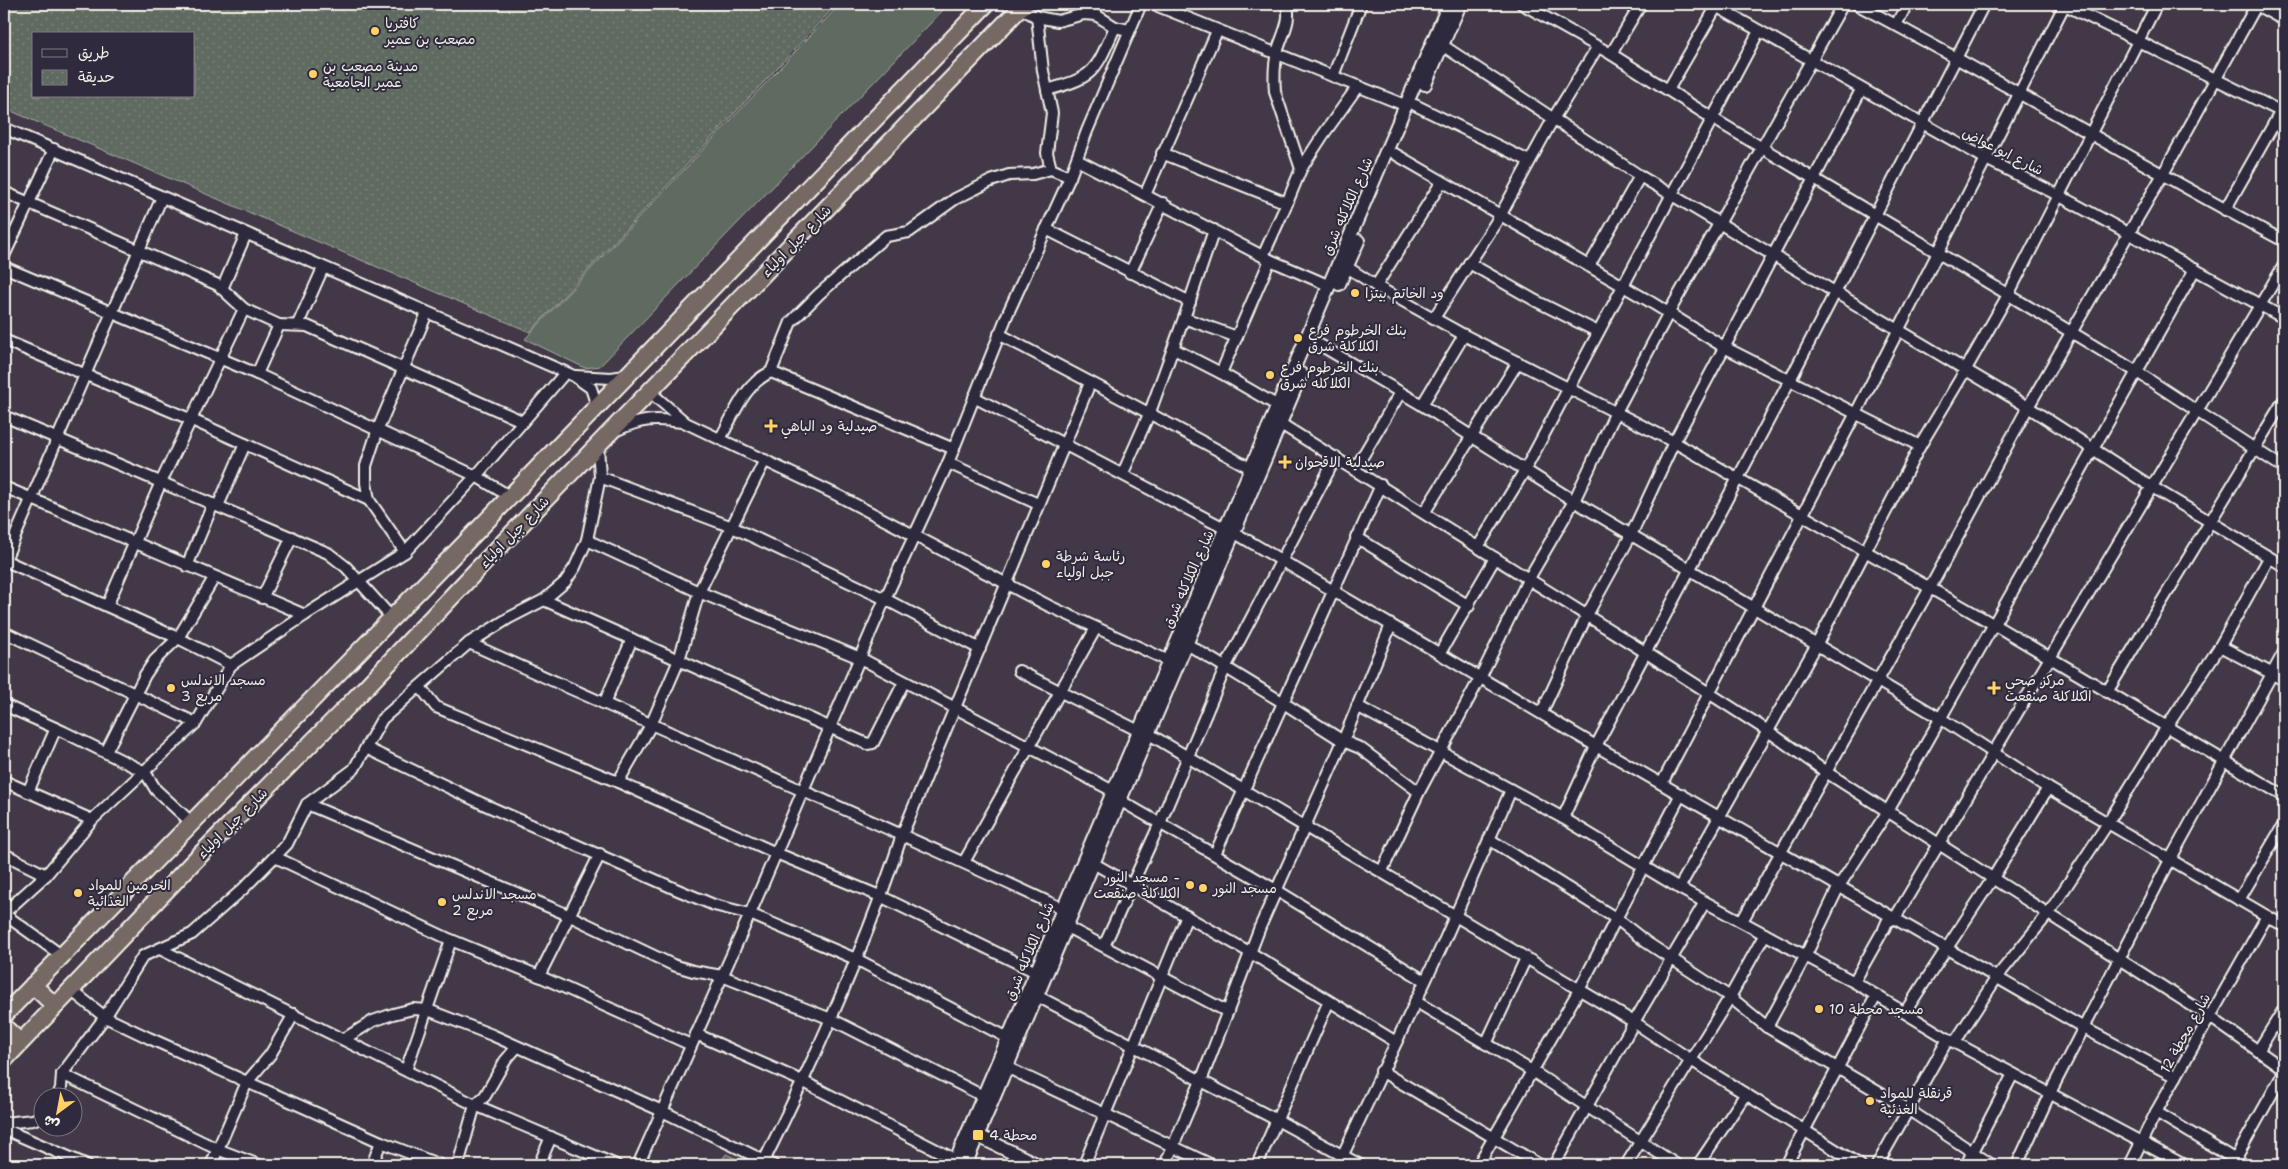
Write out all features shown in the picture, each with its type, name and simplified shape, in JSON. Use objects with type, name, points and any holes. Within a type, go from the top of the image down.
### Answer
[{"type":"highway","name":"شارع جبل اولياء","points":[[4,1015],[61,954],[192,824],[986,4]]},
{"type":"highway","name":"شارع جبل اولياء","points":[[4,1060],[1022,6]]},
{"type":"highway","points":[[33,985],[55,1006]]},
{"type":"highway","points":[[4,1027],[20,1042]]},
{"type":"street","points":[[638,1165],[750,914],[885,599],[948,463],[999,334],[1070,177],[1141,4]]},
{"type":"street","points":[[1152,4],[1411,106],[1529,161]]},
{"type":"street","points":[[1286,4],[1288,17],[1276,54],[1275,92],[1301,169]]},
{"type":"street","points":[[1333,76],[1361,4]]},
{"type":"street","name":"شارع الكلاكله شرق","points":[[1144,733],[1169,661],[1281,424],[1395,154],[1411,106],[1450,4]]},
{"type":"street","name":"شارع الكلاكله شرق","points":[[973,1133],[983,1096],[1063,909],[1117,796],[1144,733],[1188,644],[1252,469],[1278,406],[1411,106],[1442,45],[1460,4]]},
{"type":"street","points":[[1522,4],[1597,48],[1612,54],[1712,118],[2137,372],[2197,413],[2284,468]]},
{"type":"street","points":[[1612,54],[1641,4]]},
{"type":"street","points":[[1382,871],[1440,751],[1480,678],[1528,580],[1574,502],[1616,412],[1668,314],[1720,225],[1843,4]]},
{"type":"street","points":[[1856,4],[1958,59],[2162,176],[2284,241]]},
{"type":"street","points":[[1896,25],[1907,4]]},
{"type":"street","points":[[1563,818],[1596,746],[1790,380],[1922,123],[1958,59],[1984,4]]},
{"type":"street","points":[[1662,783],[1855,414],[2064,4],[2283,112],[2225,210]]},
{"type":"street","points":[[1679,888],[1816,646],[1920,446],[2008,294],[2091,134],[2136,41],[2157,4]]},
{"type":"street","points":[[1742,921],[1780,850],[1930,588],[2028,407],[2127,233],[2162,176],[2256,4],[2284,20]]},
{"type":"street","points":[[1668,90],[1715,5]]},
{"type":"street","name":"شارع ابو عواض","points":[[1715,5],[1861,90],[1986,159],[2058,195],[2284,318]]},
{"type":"street","points":[[1022,6],[1037,17],[1058,21],[1084,14],[1096,15],[1115,27],[1129,30]]},
{"type":"street","points":[[1037,17],[1052,113],[1047,154],[1052,169]]},
{"type":"street","points":[[1047,90],[1087,76],[1100,60],[1115,27]]},
{"type":"street","points":[[1145,194],[1217,31]]},
{"type":"street","points":[[1478,547],[1525,470],[1759,31]]},
{"type":"street","points":[[1442,45],[1640,176],[1834,293],[1898,328],[1966,369],[2152,487],[2284,566]]},
{"type":"street","points":[[1434,318],[1500,216],[1553,119],[1597,48]]},
{"type":"street","points":[[1221,373],[1237,337],[1301,169],[1358,86]]},
{"type":"street","points":[[1542,712],[1587,616],[1631,535],[1674,442],[1861,90]]},
{"type":"street","points":[[4,128],[570,375],[591,388],[597,406]]},
{"type":"street","points":[[4,256],[54,149]]},
{"type":"street","points":[[1162,153],[1287,203]]},
{"type":"street","points":[[1395,154],[1441,183],[1589,266],[1724,347],[1920,446]]},
{"type":"street","points":[[1076,160],[1163,203],[1266,258],[1330,286]]},
{"type":"street","points":[[771,372],[791,322],[819,294],[886,236],[909,232],[955,199],[991,181],[1052,169],[1070,177]]},
{"type":"street","points":[[1589,266],[1640,176]]},
{"type":"street","points":[[1376,286],[1441,183]]},
{"type":"street","points":[[4,192],[140,250],[222,289],[244,309],[280,325],[298,324],[307,326],[522,421]]},
{"type":"street","points":[[162,197],[4,561],[178,638],[231,665]]},
{"type":"street","points":[[1130,273],[1163,203]]},
{"type":"street","points":[[1046,230],[1190,302]]},
{"type":"street","points":[[1124,473],[1174,349],[1214,230]]},
{"type":"street","points":[[222,289],[246,234]]},
{"type":"street","points":[[1469,263],[1536,301],[1598,332]]},
{"type":"street","points":[[1854,982],[1887,922],[1895,918],[2284,265]]},
{"type":"street","points":[[4,267],[256,374],[378,429],[476,476],[509,496]]},
{"type":"street","points":[[1347,267],[1376,286],[1464,335],[1674,442],[1738,478],[1993,624],[2166,728],[2284,796]]},
{"type":"street","points":[[298,324],[323,268]]},
{"type":"street","points":[[1767,1027],[1805,957],[1840,886],[1888,811],[2092,448],[2196,269]]},
{"type":"street","points":[[107,606],[161,482],[244,309]]},
{"type":"street","points":[[406,552],[369,500],[366,466],[378,429],[427,313]]},
{"type":"street","points":[[1184,318],[1237,337]]},
{"type":"street","points":[[256,374],[280,325]]},
{"type":"street","points":[[999,334],[1090,383],[1150,412],[1252,469]]},
{"type":"street","points":[[1422,405],[1464,335]]},
{"type":"street","points":[[4,340],[192,420],[369,500]]},
{"type":"street","points":[[1315,342],[1422,405],[1574,502],[1876,682],[1940,718],[2048,788],[2284,926]]},
{"type":"street","points":[[1174,349],[1221,373],[1278,406]]},
{"type":"street","points":[[1424,513],[1470,436],[1518,362]]},
{"type":"street","points":[[720,440],[748,389],[761,376],[771,372],[954,449]]},
{"type":"street","points":[[61,954],[4,914],[46,875],[92,820],[196,723],[231,665],[305,615],[406,552],[476,476],[522,421],[570,375],[611,378],[627,375]]},
{"type":"street","points":[[344,1039],[373,1021],[393,1014],[413,1010],[428,1010],[492,1035],[516,1048],[662,1111],[768,1163],[858,960],[882,897],[902,835],[1038,504],[1090,383]]},
{"type":"street","points":[[649,391],[686,423],[916,535],[1006,584],[1169,661]]},
{"type":"street","points":[[1355,469],[1400,393]]},
{"type":"street","points":[[974,397],[1124,473],[1230,531],[1480,678],[1542,712],[1596,746],[1780,850],[2084,1028],[2176,1077]]},
{"type":"street","points":[[2107,692],[2284,400]]},
{"type":"street","points":[[4,416],[328,553],[360,582],[391,617]]},
{"type":"street","points":[[611,432],[638,421],[649,419],[686,423]]},
{"type":"street","points":[[1281,424],[1381,485],[1768,731],[1826,772],[2210,1018],[2284,1071],[2237,1163],[2156,1112]]},
{"type":"street","points":[[187,566],[246,444]]},
{"type":"street","points":[[61,1086],[62,1074],[105,1018],[143,956],[192,934],[215,915],[276,857],[287,844],[307,804],[354,769],[382,719],[469,643],[508,618],[544,600],[565,582],[575,567],[587,540],[600,477],[598,446]]},
{"type":"street","points":[[1104,946],[1160,823],[1226,666],[1280,560],[1336,457]]},
{"type":"street","points":[[618,782],[651,726],[679,660],[699,592],[765,460]]},
{"type":"street","points":[[948,463],[1038,504]]},
{"type":"street","points":[[600,477],[732,527],[885,599],[980,649]]},
{"type":"street","points":[[1215,854],[1381,485]]},
{"type":"street","points":[[4,487],[134,544],[305,615]]},
{"type":"street","points":[[262,598],[292,537]]},
{"type":"street","points":[[1356,537],[1469,606]]},
{"type":"street","points":[[587,540],[699,592],[860,658],[1117,796],[1425,981]]},
{"type":"street","points":[[1440,653],[1469,606],[1495,558]]},
{"type":"street","points":[[1877,1165],[1952,1040],[1997,977],[2048,914],[2108,824],[2166,728],[2220,646],[2269,558]]},
{"type":"street","points":[[106,752],[135,693],[155,660],[178,638],[214,578]]},
{"type":"street","points":[[544,600],[870,744],[904,682]]},
{"type":"street","points":[[1166,1165],[1276,890],[1343,742],[1391,625]]},
{"type":"street","points":[[964,862],[1096,628]]},
{"type":"street","points":[[4,632],[196,723]]},
{"type":"street","points":[[604,704],[632,639]]},
{"type":"street","points":[[469,643],[651,726],[964,862],[1063,909]]},
{"type":"street","points":[[1188,644],[1226,666],[1343,742],[1360,748],[1419,792]]},
{"type":"street","points":[[2220,646],[2284,680]]},
{"type":"street","points":[[2017,1165],[2050,1093],[2170,860],[2284,652]]},
{"type":"street","points":[[1019,671],[1144,733],[1382,871],[1634,1022],[1745,1095],[1860,1165]]},
{"type":"street","points":[[420,687],[436,708],[618,782],[776,853],[882,897],[1036,972]]},
{"type":"street","points":[[4,706],[56,728],[145,772],[156,790],[192,824]]},
{"type":"street","points":[[1357,706],[1563,818],[1644,865],[1679,888],[1854,982],[2013,1074],[2184,1165]]},
{"type":"street","points":[[28,792],[56,728]]},
{"type":"street","points":[[366,748],[481,803],[714,905],[750,914],[858,960],[1008,1038]]},
{"type":"street","points":[[4,781],[92,820]]},
{"type":"street","points":[[1905,1012],[1993,878],[2048,788]]},
{"type":"street","points":[[1340,1160],[1456,915],[1511,790]]},
{"type":"street","points":[[1478,1165],[1579,990],[1681,794]]},
{"type":"street","name":"شارع الكلاكله شرق","points":[[958,1163],[1006,1067],[1038,996],[1093,863],[1117,796]]},
{"type":"street","points":[[307,804],[568,915],[673,965],[722,976],[831,1019],[983,1096]]},
{"type":"street","points":[[2239,900],[2284,824]]},
{"type":"street","points":[[1489,838],[1617,919],[1626,928],[1672,960],[1730,997],[1767,1027],[1909,1110],[1992,1165]]},
{"type":"street","points":[[4,854],[46,875]]},
{"type":"street","points":[[539,976],[600,854]]},
{"type":"street","points":[[276,857],[451,940],[539,976],[691,1045]]},
{"type":"street","points":[[1093,863],[1250,953],[1396,1042]]},
{"type":"street","points":[[1554,1165],[1634,1022],[1705,902]]},
{"type":"street","points":[[1084,1165],[1136,1045],[1187,916]]},
{"type":"street","name":"شارع محطة 12","points":[[2130,1165],[2156,1112],[2266,916]]},
{"type":"street","points":[[1067,928],[1228,1012]]},
{"type":"street","points":[[1626,1165],[1730,997],[1765,934]]},
{"type":"street","points":[[406,1070],[451,940]]},
{"type":"street","points":[[160,949],[475,1105],[616,1165]]},
{"type":"street","points":[[1486,1044],[1526,958]]},
{"type":"street","points":[[71,990],[105,1018],[381,1142],[440,1165]]},
{"type":"street","points":[[1038,996],[1278,1120],[1340,1160],[1360,1165]]},
{"type":"street","points":[[1786,1165],[1876,996]]},
{"type":"street","points":[[1257,1165],[1329,1001]]},
{"type":"street","points":[[1415,1001],[1532,1071],[1677,1165]]},
{"type":"street","points":[[2258,1051],[2284,1009]]},
{"type":"street","points":[[210,1165],[247,1082],[270,1055],[294,1014]]},
{"type":"street","points":[[696,1034],[804,1082],[958,1163]]},
{"type":"street","points":[[458,1165],[475,1105],[485,1096],[505,1061],[516,1048]]},
{"type":"street","points":[[1006,1067],[1212,1165]]},
{"type":"street","points":[[1381,1071],[1540,1165]]},
{"type":"street","points":[[62,1074],[217,1149],[259,1165]]},
{"type":"street","points":[[1966,1165],[2013,1074]]},
{"type":"street","points":[[1698,1165],[1745,1095]]},
{"type":"street","points":[[4,1123],[32,1120]]},
{"type":"street","points":[[4,1129],[87,1165]]},
{"type":"street","points":[[973,1133],[1038,1165]]},
{"type":"street","points":[[539,1165],[551,1137]]},
{"type":"street","points":[[372,1165],[381,1142]]},
{"type":"green space","points":[[4,4],[837,4],[530,332],[4,108]]},
{"type":"green space","points":[[840,4],[949,4],[600,366],[585,368],[525,339]]},
{"type":"green space","points":[[726,1154],[750,1165],[718,1165]]},
{"type":"place","name":"كافتريا مصعب بن عمير","points":[[375,31]]},
{"type":"place","name":"مدينة مصعب بن عمير الجامعية","points":[[313,74]]},
{"type":"place","name":"ود الخاتم بيتزا","points":[[1355,293]]},
{"type":"place","name":"بنك الخرطوم فرع الكلاكلة شرق","points":[[1298,338]]},
{"type":"place","name":"بنك الخرطوم فرع الكلاكله شرق","points":[[1270,375]]},
{"type":"place","name":"صيدلية ود الباهي","points":[[771,426]]},
{"type":"place","name":"صيدلية الاقحوان","points":[[1285,462]]},
{"type":"place","name":"رئاسة شرطة جبل اولياء","points":[[1046,564]]},
{"type":"place","name":"مسجد الاندلس مربع 3","points":[[171,688]]},
{"type":"place","name":"مركز صحي الكلاكلة صنقعت","points":[[1994,688]]},
{"type":"place","name":"مسجد النور - الكلاكلة صنقعت","points":[[1190,885]]},
{"type":"place","name":"مسجد النور","points":[[1203,888]]},
{"type":"place","name":"الحرمين للمواد الغذائية","points":[[78,893]]},
{"type":"place","name":"مسجد الاندلس مربع 2","points":[[442,902]]},
{"type":"place","name":"مسجد محطة 10","points":[[1819,1009]]},
{"type":"place","name":"قرنقلة للمواد الغذئية","points":[[1870,1101]]},
{"type":"place","name":"محطة 4","points":[[978,1135]]}]
